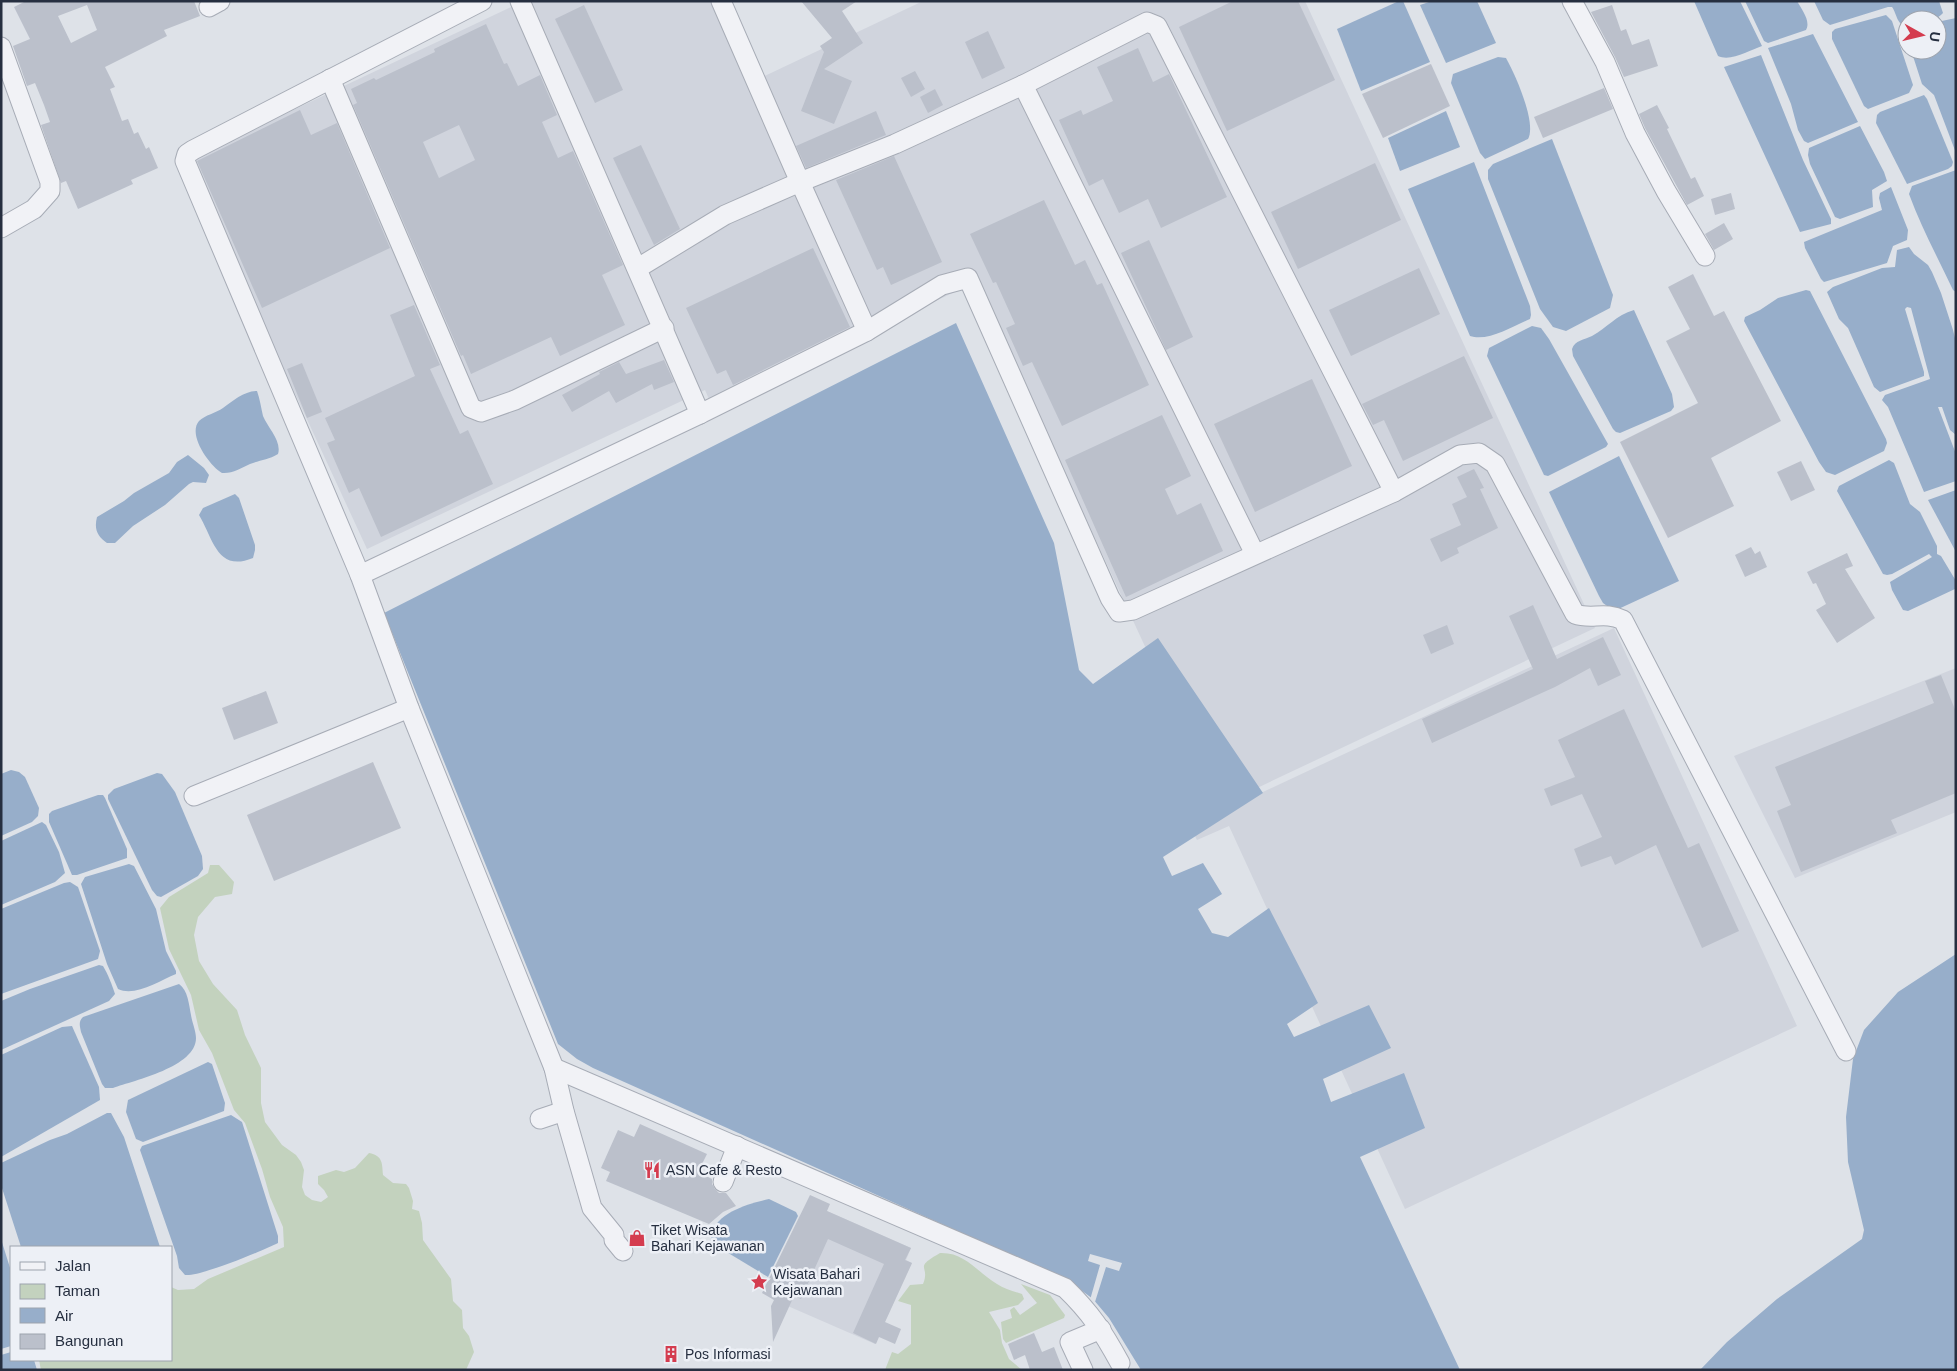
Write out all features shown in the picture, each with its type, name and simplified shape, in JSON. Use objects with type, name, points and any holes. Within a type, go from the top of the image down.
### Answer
[{"type":"street","points":[[482,1],[193,150],[187,154],[185,161],[360,575],[409,708],[554,1068],[564,1111],[592,1208],[614,1235],[614,1240],[622,1251]]},
{"type":"street","points":[[520,1],[700,414]]},
{"type":"street","points":[[721,1],[867,331]]},
{"type":"street","points":[[1572,1],[1605,62],[1635,133],[1666,191],[1705,256]]},
{"type":"street","points":[[638,268],[725,215],[800,182],[895,144],[1023,86],[1147,22],[1157,26],[1394,492]]},
{"type":"street","points":[[1,47],[50,182],[50,191],[34,209],[1,228]]},
{"type":"street","points":[[330,79],[471,408],[481,412],[515,400],[664,328]]},
{"type":"street","points":[[1023,86],[1255,554]]},
{"type":"street","points":[[360,575],[700,414],[867,331],[942,285],[968,278],[1110,598],[1119,612],[1133,610],[1394,492],[1460,454],[1479,452],[1494,464],[1575,614],[1582,616],[1606,614],[1623,620],[1846,1051]]},
{"type":"street","points":[[194,796],[409,708]]},
{"type":"street","points":[[554,1068],[1065,1288],[1084,1307],[1101,1329],[1120,1363]]},
{"type":"street","points":[[540,1119],[564,1111]]},
{"type":"street","points":[[723,1182],[737,1146]]},
{"type":"street","points":[[1083,1370],[1070,1342],[1101,1329]]},
{"type":"shaded area","points":[[524,1],[710,1],[748,84],[923,1],[1305,1],[1595,628],[1219,806],[976,282],[712,406],[705,390],[367,549],[187,160]]},
{"type":"shaded area","points":[[1614,628],[1797,1026],[1405,1209],[1229,826],[1197,840],[1190,826]]},
{"type":"shaded area","points":[[1956,668],[1956,812],[1795,878],[1734,756]]},
{"type":"shaded area","points":[[827,1211],[911,1248],[906,1260],[912,1263],[875,1344],[774,1300]]},
{"type":"green space","points":[[210,865],[219,865],[234,882],[232,894],[215,897],[198,917],[194,935],[199,961],[213,984],[237,1010],[245,1035],[261,1068],[261,1103],[265,1122],[282,1145],[296,1155],[301,1162],[304,1170],[302,1187],[305,1195],[312,1200],[321,1202],[328,1197],[318,1184],[318,1176],[336,1170],[344,1172],[355,1168],[369,1153],[379,1158],[382,1164],[383,1175],[393,1183],[406,1184],[413,1201],[412,1209],[419,1211],[423,1240],[451,1279],[453,1301],[462,1310],[463,1328],[469,1336],[474,1352],[466,1370],[41,1370],[39,1361],[172,1361],[172,1287],[178,1290],[194,1289],[208,1279],[284,1247],[283,1227],[270,1197],[262,1169],[245,1123],[234,1110],[212,1053],[199,1030],[191,995],[169,949],[160,908],[169,897],[208,873]]},
{"type":"green space","points":[[940,1253],[964,1259],[1000,1286],[1022,1294],[1024,1299],[1018,1305],[989,1312],[1000,1330],[1002,1343],[1009,1359],[1022,1370],[885,1370],[892,1352],[898,1354],[911,1344],[911,1305],[898,1301],[910,1285],[923,1284],[925,1278],[924,1265]]},
{"type":"green space","points":[[1021,1284],[1050,1295],[1065,1315],[1064,1318],[1006,1343],[1003,1339],[1001,1322],[1012,1318],[1010,1310],[1014,1307],[1020,1315],[1037,1303]]},
{"type":"water","points":[[1399,1],[1403,1],[1430,62],[1361,91],[1337,29]]},
{"type":"water","points":[[1432,1],[1477,1],[1496,43],[1446,63],[1420,5]]},
{"type":"water","points":[[1694,1],[1740,1],[1762,46],[1734,57],[1718,56]]},
{"type":"water","points":[[1745,1],[1797,1],[1807,19],[1806,30],[1768,43],[1764,41]]},
{"type":"water","points":[[1814,1],[1939,1],[1942,10],[1897,10],[1897,18],[1892,7],[1888,7],[1830,25],[1823,20]]},
{"type":"water","points":[[1886,15],[1892,21],[1897,36],[1897,60],[1905,60],[1913,85],[1909,93],[1868,109],[1864,106],[1832,39],[1832,32],[1835,29]]},
{"type":"water","points":[[1956,18],[1956,153],[1934,95],[1922,84],[1914,60],[1947,60],[1947,20]]},
{"type":"water","points":[[1813,34],[1858,122],[1808,143],[1804,141],[1798,130],[1791,104],[1768,48]]},
{"type":"water","points":[[1761,55],[1803,160],[1831,219],[1831,224],[1800,232],[1724,67]]},
{"type":"water","points":[[1498,57],[1506,58],[1514,75],[1524,99],[1530,122],[1530,132],[1528,139],[1485,159],[1480,153],[1451,83],[1453,74]]},
{"type":"water","points":[[1924,95],[1953,162],[1952,166],[1948,169],[1907,184],[1876,123],[1877,115],[1880,112]]},
{"type":"water","points":[[1446,111],[1460,147],[1400,171],[1388,138]]},
{"type":"water","points":[[1860,126],[1887,181],[1872,190],[1873,207],[1840,219],[1835,217],[1810,164],[1809,148]]},
{"type":"water","points":[[1552,139],[1613,295],[1610,308],[1566,331],[1553,327],[1540,309],[1488,179],[1488,170],[1493,164]]},
{"type":"water","points":[[1474,162],[1530,306],[1531,315],[1530,319],[1485,337],[1470,336],[1408,189]]},
{"type":"water","points":[[1956,170],[1956,292],[1953,290],[1909,194],[1912,186]]},
{"type":"water","points":[[1891,187],[1908,230],[1907,240],[1893,246],[1887,263],[1824,282],[1805,248],[1804,242],[1882,210],[1879,198],[1880,193]]},
{"type":"water","points":[[1909,247],[1914,254],[1928,265],[1932,272],[1941,293],[1956,342],[1956,435],[1950,430],[1942,407],[1938,407],[1956,454],[1956,481],[1924,492],[1888,407],[1882,400],[1885,395],[1930,379],[1911,308],[1907,307],[1905,309],[1924,376],[1880,392],[1874,387],[1848,328],[1839,319],[1827,292],[1833,287],[1882,268],[1895,267],[1897,250]]},
{"type":"water","points":[[1806,290],[1810,291],[1887,443],[1884,451],[1835,475],[1826,472],[1819,462],[1744,321],[1745,317],[1778,298]]},
{"type":"water","points":[[1634,310],[1672,394],[1674,407],[1671,411],[1620,433],[1613,429],[1573,356],[1572,349],[1578,342],[1592,336],[1617,318]]},
{"type":"water","points":[[956,323],[1054,543],[1079,670],[1093,684],[1158,638],[1263,793],[1163,857],[1172,876],[1203,863],[1222,894],[1198,909],[1212,933],[1228,937],[1269,908],[1318,1003],[1287,1024],[1294,1037],[1369,1005],[1391,1048],[1323,1079],[1331,1102],[1404,1073],[1425,1128],[1360,1157],[1460,1370],[1141,1370],[1109,1318],[1093,1299],[1069,1281],[593,1068],[577,1059],[558,1044],[384,613]]},
{"type":"water","points":[[1532,326],[1541,328],[1549,339],[1608,444],[1606,447],[1548,476],[1544,475],[1487,356],[1489,348]]},
{"type":"water","points":[[257,391],[263,416],[278,444],[278,454],[233,472],[222,473],[212,464],[202,450],[198,442],[196,427],[204,417],[220,410],[243,395]]},
{"type":"water","points":[[188,455],[204,468],[209,475],[206,483],[193,482],[189,484],[165,505],[133,526],[115,543],[107,543],[101,538],[96,529],[97,517],[169,473],[177,462]]},
{"type":"water","points":[[1619,456],[1679,581],[1614,611],[1603,603],[1599,596],[1549,492]]},
{"type":"water","points":[[1889,460],[1894,463],[1910,504],[1920,512],[1937,546],[1937,554],[1941,556],[1956,581],[1955,589],[1908,611],[1903,610],[1892,590],[1890,582],[1932,557],[1929,554],[1892,574],[1883,574],[1837,491],[1839,486]]},
{"type":"water","points":[[1956,490],[1956,552],[1928,500]]},
{"type":"water","points":[[235,494],[239,498],[255,545],[253,558],[241,561],[231,561],[218,551],[199,515],[203,508]]},
{"type":"water","points":[[11,770],[19,772],[25,777],[39,808],[38,816],[32,822],[1,836],[1,774]]},
{"type":"water","points":[[157,773],[162,774],[175,792],[202,856],[203,869],[198,876],[161,897],[157,896],[152,890],[108,799],[108,795],[114,789]]},
{"type":"water","points":[[103,795],[105,798],[127,849],[127,858],[72,875],[49,822],[49,814],[52,811]]},
{"type":"water","points":[[42,822],[46,825],[59,852],[65,873],[55,882],[1,905],[1,841]]},
{"type":"water","points":[[129,864],[134,866],[156,909],[166,951],[176,974],[139,990],[125,991],[118,989],[107,964],[81,884],[85,877]]},
{"type":"water","points":[[70,882],[78,887],[100,951],[98,959],[1,994],[1,909]]},
{"type":"water","points":[[1956,954],[1956,1370],[1700,1370],[1727,1342],[1777,1299],[1862,1239],[1864,1230],[1848,1162],[1846,1117],[1853,1059],[1864,1030],[1898,992]]},
{"type":"water","points":[[99,965],[105,969],[115,994],[109,1001],[1,1050],[1,1001]]},
{"type":"water","points":[[179,984],[189,1002],[196,1035],[193,1048],[186,1057],[163,1071],[113,1088],[105,1088],[81,1032],[81,1019]]},
{"type":"water","points":[[72,1026],[99,1087],[100,1100],[1,1157],[1,1055],[62,1027]]},
{"type":"water","points":[[208,1062],[212,1064],[225,1103],[224,1111],[143,1142],[136,1139],[126,1112],[128,1100]]},
{"type":"water","points":[[107,1113],[111,1113],[124,1137],[160,1246],[21,1246],[1,1185],[1,1163],[67,1134]]},
{"type":"water","points":[[231,1115],[242,1122],[278,1236],[278,1243],[217,1268],[193,1275],[185,1275],[179,1268],[177,1256],[140,1150],[142,1146]]},
{"type":"water","points":[[769,1199],[796,1212],[798,1216],[768,1277],[715,1245],[710,1235],[719,1220],[734,1210]]},
{"type":"water","points":[[1,1239],[10,1268],[10,1346],[1,1349]]},
{"type":"water","points":[[10,1352],[10,1361],[34,1361],[37,1370],[1,1370],[1,1355]]},
{"type":"pier","points":[[1090,1254],[1122,1263],[1119,1271],[1106,1267],[1095,1302],[1090,1300],[1100,1265],[1088,1261]]},
{"type":"building","points":[[26,1],[194,1],[200,16],[164,30],[167,36],[105,67],[115,87],[110,89],[122,121],[128,119],[134,134],[138,132],[146,149],[149,147],[158,168],[131,180],[133,184],[78,209],[66,181],[61,183],[41,125],[50,122],[44,105],[35,83],[27,86],[13,46],[30,39],[14,7]],"holes":[[[87,5],[97,30],[71,43],[58,16]]]},
{"type":"building","points":[[801,1],[857,1],[842,11],[863,43],[824,69],[852,81],[834,124],[801,111],[824,52],[820,46],[832,38]]},
{"type":"building","points":[[1233,1],[1298,1],[1335,80],[1227,131],[1179,27]]},
{"type":"building","points":[[584,5],[623,90],[595,103],[555,19]]},
{"type":"building","points":[[1612,5],[1621,31],[1626,29],[1632,45],[1649,39],[1658,66],[1624,77],[1591,12]]},
{"type":"building","points":[[486,24],[504,64],[507,63],[518,86],[540,75],[557,115],[542,122],[558,158],[573,151],[623,265],[602,275],[625,325],[560,356],[551,337],[471,374],[463,355],[461,356],[353,105],[357,103],[351,89],[374,78],[376,80],[435,52],[434,49]],"holes":[[[459,125],[475,160],[439,178],[423,142]]]},
{"type":"building","points":[[988,31],[1005,68],[982,79],[965,42]]},
{"type":"building","points":[[1138,48],[1153,82],[1169,74],[1227,197],[1161,228],[1148,199],[1119,213],[1103,179],[1089,186],[1059,120],[1081,110],[1083,115],[1113,101],[1097,67]]},
{"type":"building","points":[[1431,64],[1450,106],[1383,138],[1362,94]]},
{"type":"building","points":[[915,71],[925,89],[911,97],[901,78]]},
{"type":"building","points":[[1604,88],[1613,109],[1543,138],[1534,117]]},
{"type":"building","points":[[935,89],[943,105],[928,113],[920,97]]},
{"type":"building","points":[[1657,105],[1691,179],[1695,177],[1704,196],[1687,205],[1639,114]]},
{"type":"building","points":[[300,110],[311,135],[337,123],[390,248],[262,308],[197,161]]},
{"type":"building","points":[[876,111],[886,135],[806,168],[796,146]]},
{"type":"building","points":[[641,145],[680,229],[654,245],[613,158]]},
{"type":"building","points":[[894,156],[942,262],[891,285],[883,267],[877,270],[836,180]]},
{"type":"building","points":[[1375,163],[1401,220],[1298,269],[1271,212]]},
{"type":"building","points":[[1731,193],[1735,209],[1715,215],[1711,199]]},
{"type":"building","points":[[1044,200],[1075,265],[1085,260],[1097,285],[1102,283],[1149,385],[1062,426],[1032,362],[1023,366],[1006,328],[1015,324],[996,282],[993,283],[970,234]]},
{"type":"building","points":[[1724,223],[1733,239],[1714,250],[1705,234]]},
{"type":"building","points":[[1149,240],[1193,337],[1166,350],[1121,253]]},
{"type":"building","points":[[813,248],[850,327],[733,385],[726,370],[717,374],[686,308]]},
{"type":"building","points":[[1419,268],[1440,314],[1351,356],[1329,310]]},
{"type":"building","points":[[1693,274],[1714,316],[1724,311],[1781,421],[1711,458],[1734,506],[1668,538],[1620,442],[1698,403],[1666,341],[1690,329],[1668,287]]},
{"type":"building","points":[[414,305],[440,365],[430,369],[460,434],[468,430],[493,484],[381,537],[359,488],[349,493],[327,443],[335,440],[325,418],[415,376],[390,315]]},
{"type":"building","points":[[1464,356],[1493,418],[1403,461],[1384,420],[1373,425],[1362,404]]},
{"type":"building","points":[[664,360],[674,382],[654,390],[652,384],[616,403],[609,391],[572,412],[562,395],[619,362],[626,374]]},
{"type":"building","points":[[302,363],[322,412],[307,418],[287,369]]},
{"type":"building","points":[[1312,379],[1352,466],[1255,512],[1214,424]]},
{"type":"building","points":[[1162,415],[1191,476],[1165,489],[1177,515],[1201,503],[1223,551],[1126,597],[1065,460]]},
{"type":"building","points":[[1801,461],[1815,490],[1791,501],[1777,472]]},
{"type":"building","points":[[1474,469],[1484,488],[1480,489],[1498,528],[1457,548],[1459,553],[1441,562],[1430,539],[1461,525],[1452,504],[1467,497],[1457,477]]},
{"type":"building","points":[[1751,547],[1755,554],[1760,551],[1767,567],[1745,577],[1735,555]]},
{"type":"building","points":[[1847,553],[1853,566],[1845,569],[1875,618],[1837,643],[1816,610],[1826,604],[1816,583],[1813,584],[1807,572]]},
{"type":"building","points":[[1533,605],[1557,659],[1603,637],[1621,675],[1598,686],[1590,668],[1555,687],[1432,743],[1422,719],[1533,669],[1509,616]]},
{"type":"building","points":[[1447,625],[1454,644],[1431,654],[1423,635]]},
{"type":"building","points":[[1941,675],[1956,712],[1956,793],[1891,820],[1897,833],[1801,872],[1777,811],[1791,805],[1775,767],[1934,703],[1925,681]]},
{"type":"building","points":[[266,691],[278,723],[234,740],[222,708]]},
{"type":"building","points":[[1624,709],[1688,848],[1699,843],[1739,931],[1702,948],[1656,845],[1615,865],[1611,856],[1581,867],[1574,849],[1602,837],[1582,794],[1551,806],[1544,789],[1575,777],[1558,740]]},
{"type":"building","points":[[373,762],[401,828],[274,881],[247,815]]},
{"type":"building","name":"ASN Cafe & Resto","points":[[640,1124],[707,1154],[698,1172],[712,1179],[715,1189],[719,1193],[726,1193],[736,1206],[723,1212],[709,1224],[606,1181],[610,1172],[601,1168],[618,1130],[634,1137]]},
{"type":"building","points":[[810,1195],[830,1204],[827,1211],[911,1248],[905,1260],[912,1263],[885,1322],[901,1329],[895,1344],[879,1337],[876,1344],[853,1333],[884,1264],[828,1239],[801,1299],[794,1296],[773,1342],[771,1306],[774,1300],[762,1293]]},
{"type":"building","points":[[1034,1333],[1042,1352],[1054,1347],[1063,1370],[1030,1370],[1025,1355],[1014,1360],[1008,1344]]},
{"type":"place","name":"ASN Cafe & Resto","points":[[652,1170]]},
{"type":"place","name":"Tiket Wisata Bahari Kejawanan","points":[[637,1238]]},
{"type":"place","name":"Wisata Bahari Kejawanan","points":[[759,1282]]},
{"type":"place","name":"Pos Informasi","points":[[671,1354]]}]
